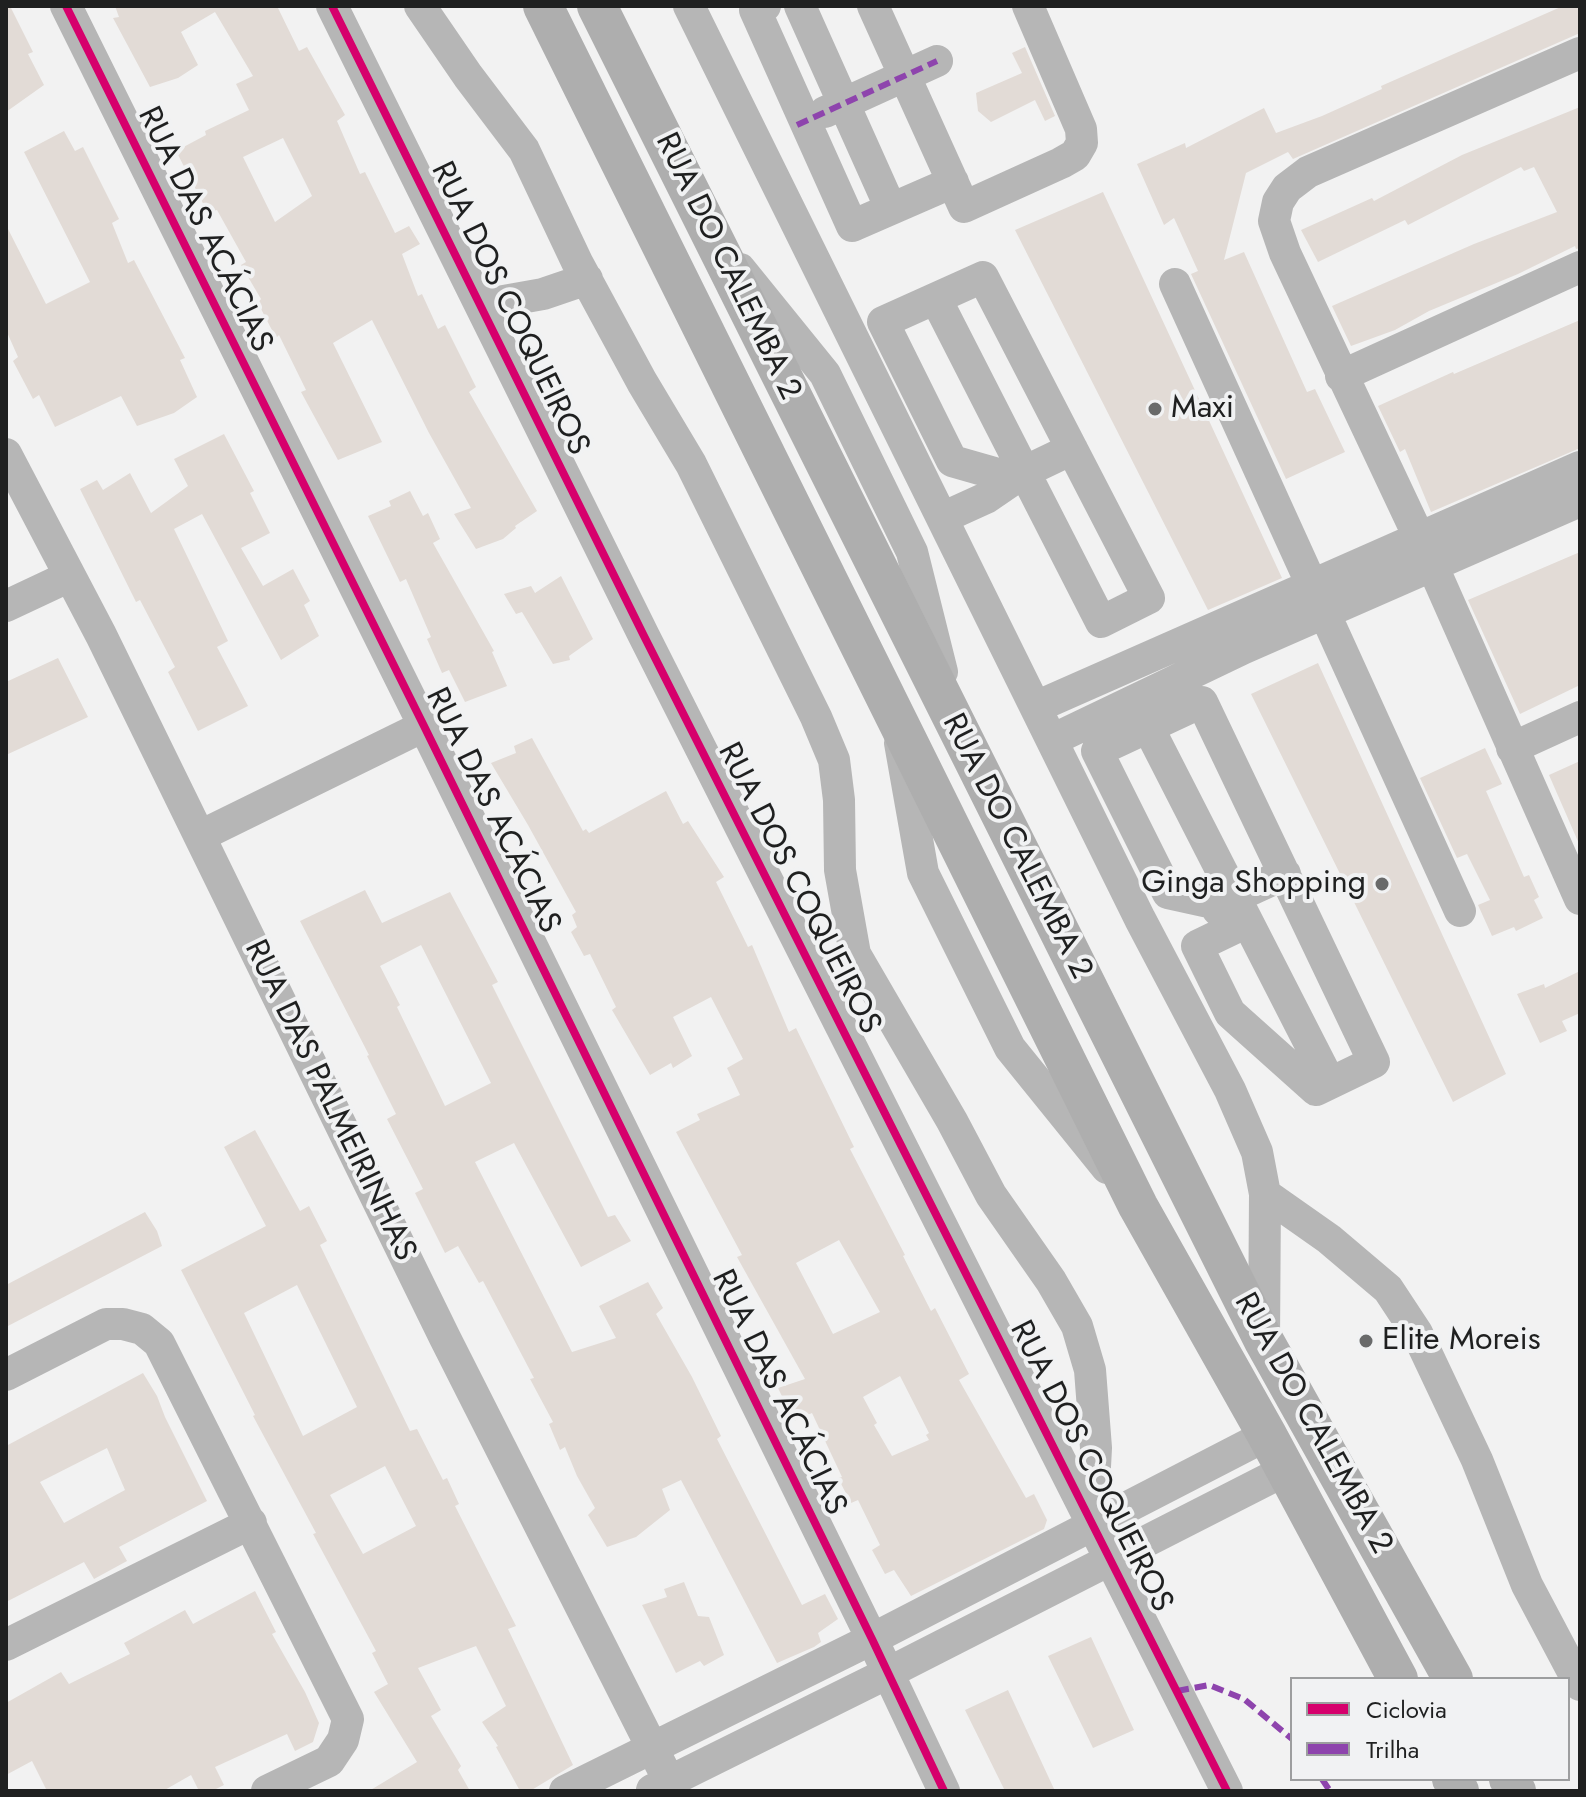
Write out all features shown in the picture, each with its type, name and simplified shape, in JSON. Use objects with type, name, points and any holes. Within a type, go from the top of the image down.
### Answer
[{"type":"main road","name":"RUA DO CALEMBA 2","points":[[543,6],[1138,1206],[1267,1435],[1397,1677]]},
{"type":"main road","name":"RUA DO CALEMBA 2","points":[[597,6],[1264,1341],[1452,1677]]},
{"type":"street","name":"RUA DAS ACÁCIAS","points":[[66,6],[424,726],[944,1791]]},
{"type":"street","name":"RUA DOS COQUEIROS","points":[[332,6],[644,636],[1227,1791]]},
{"type":"street","points":[[420,6],[524,150],[587,279],[642,382],[691,464],[816,717],[834,760],[839,800],[840,870],[855,954],[952,1121],[991,1195],[1051,1281],[1077,1326],[1092,1386],[1096,1448],[1092,1524]]},
{"type":"street","points":[[689,6],[1140,919],[1230,1090],[1257,1152],[1265,1194],[1264,1341]]},
{"type":"street","points":[[765,6],[755,10],[852,226],[953,182]]},
{"type":"street","points":[[800,6],[891,209]]},
{"type":"street","points":[[873,6],[891,47],[922,68]]},
{"type":"street","points":[[922,68],[918,106],[964,207],[1061,163],[1079,149],[1081,129],[1028,6]]},
{"type":"street","points":[[1580,53],[1308,172],[1287,188],[1275,212],[1275,230],[1433,567],[1580,899]]},
{"type":"street","points":[[755,138],[844,104],[922,68]]},
{"type":"street","points":[[1341,376],[1580,267]]},
{"type":"street","points":[[936,299],[1013,474],[1101,622],[1149,598],[983,277],[883,322],[952,461],[1013,474]]},
{"type":"street","points":[[481,305],[543,294],[587,279]]},
{"type":"street","points":[[1175,284],[1460,911]]},
{"type":"street","points":[[938,509],[986,498],[1013,474],[1072,449]]},
{"type":"street","name":"RUA DAS PALMEIRINHAS","points":[[6,454],[200,836],[445,1338],[651,1748],[660,1786]]},
{"type":"street","points":[[1052,740],[1244,648],[1419,538],[1580,467]]},
{"type":"street","points":[[1036,707],[1318,599],[1433,567],[1580,501]]},
{"type":"street","points":[[6,606],[70,576]]},
{"type":"street","points":[[1202,702],[1374,1062],[1316,1090],[1230,1013],[1197,946],[1230,907],[1168,893],[1097,751],[1202,702]]},
{"type":"street","points":[[1512,748],[1580,717]]},
{"type":"street","points":[[200,836],[424,726]]},
{"type":"street","points":[[1148,727],[1230,907],[1330,1083]]},
{"type":"street","points":[[1158,954],[1285,874]]},
{"type":"street","points":[[1140,919],[1230,907]]},
{"type":"street","points":[[1265,1194],[1329,1239],[1388,1289],[1417,1333],[1477,1460],[1527,1585],[1580,1685]]},
{"type":"street","points":[[6,1375],[106,1324],[142,1329],[159,1343],[348,1719],[343,1740],[329,1761],[267,1791]]},
{"type":"street","points":[[565,1791],[872,1639],[1267,1435]]},
{"type":"street","points":[[660,1786],[1286,1470]]},
{"type":"street","points":[[6,1645],[251,1523]]},
{"type":"building","points":[[6,6],[10,6],[33,52],[28,54],[44,85],[6,112]]},
{"type":"building","points":[[115,6],[277,6],[299,51],[307,47],[345,115],[337,121],[360,174],[365,172],[395,233],[409,226],[420,244],[402,254],[418,296],[422,294],[438,329],[445,325],[476,387],[469,392],[537,511],[515,526],[503,539],[476,549],[454,514],[471,508],[372,320],[333,343],[382,442],[338,460],[301,392],[306,390],[279,335],[276,338],[258,303],[261,299],[241,265],[246,262],[217,210],[208,213],[176,151],[206,135],[205,131],[249,110],[236,84],[253,76],[215,12],[181,32],[198,65],[178,78],[150,87],[113,18],[119,17]],"holes":[[[283,138],[312,196],[275,222],[243,157]]]},
{"type":"building","points":[[1563,6],[1580,6],[1580,33],[1293,159],[1288,152],[1246,173],[1224,260],[1244,252],[1307,392],[1315,389],[1345,452],[1286,479],[1191,274],[1198,271],[1174,218],[1164,225],[1137,164],[1185,143],[1186,148],[1264,108],[1276,133],[1322,116],[1382,89],[1381,86]]},
{"type":"building","points":[[1025,47],[1055,116],[1045,121],[1035,100],[991,122],[978,111],[976,93],[1022,73],[1012,53]]},
{"type":"building","points":[[1580,107],[1580,248],[1576,249],[1575,246],[1429,311],[1395,330],[1351,346],[1332,306],[1474,244],[1557,212],[1534,167],[1524,171],[1521,167],[1408,225],[1405,220],[1318,262],[1301,230],[1372,198],[1374,201],[1462,155]]},
{"type":"building","points":[[64,131],[75,151],[83,147],[119,219],[112,223],[128,263],[134,260],[185,358],[180,360],[197,397],[174,413],[137,426],[121,396],[55,427],[39,395],[33,399],[13,361],[18,357],[6,330],[6,225],[46,304],[90,282],[24,152]]},
{"type":"building","name":"Maxi","points":[[1103,192],[1282,578],[1208,610],[1015,230]]},
{"type":"building","points":[[1580,320],[1580,448],[1431,512],[1405,449],[1400,452],[1378,406]]},
{"type":"building","points":[[224,434],[254,491],[250,493],[270,533],[241,548],[263,586],[293,569],[310,601],[304,605],[319,636],[281,660],[202,514],[174,529],[228,641],[217,647],[248,706],[198,731],[168,672],[175,667],[140,600],[136,602],[80,489],[97,480],[103,490],[130,473],[151,513],[188,486],[174,459]]},
{"type":"building","points":[[410,491],[423,516],[428,513],[440,539],[433,543],[494,651],[507,686],[465,702],[449,670],[442,673],[427,639],[431,637],[406,579],[400,582],[368,516],[391,506],[389,501]]},
{"type":"building","points":[[1580,552],[1580,685],[1520,714],[1468,600]]},
{"type":"building","points":[[561,576],[593,639],[569,656],[570,660],[553,664],[522,612],[516,614],[504,594],[531,586],[535,593]]},
{"type":"building","points":[[58,658],[88,717],[6,755],[6,682]]},
{"type":"building","name":"Ginga Shopping","points":[[1318,663],[1506,1074],[1453,1102],[1251,694]]},
{"type":"building","points":[[532,738],[583,831],[586,829],[589,833],[666,791],[683,824],[688,821],[724,877],[716,882],[748,947],[752,945],[789,1032],[796,1028],[854,1147],[850,1149],[903,1256],[931,1311],[935,1308],[969,1374],[959,1380],[1026,1498],[1034,1494],[1047,1520],[1044,1529],[911,1596],[894,1570],[885,1574],[872,1550],[880,1545],[858,1500],[851,1503],[838,1478],[842,1477],[812,1413],[794,1421],[778,1388],[805,1379],[737,1257],[742,1255],[676,1132],[700,1120],[697,1114],[740,1095],[727,1068],[743,1059],[711,997],[673,1017],[692,1056],[673,1068],[671,1063],[650,1075],[612,1010],[616,1007],[590,954],[584,956],[571,932],[577,927],[572,915],[576,912],[491,763],[516,753],[514,746]],"holes":[[[839,1240],[880,1312],[833,1334],[796,1263]],[[900,1376],[929,1433],[926,1435],[929,1440],[892,1456],[874,1425],[877,1423],[863,1397]]]},
{"type":"building","points":[[1485,748],[1502,784],[1486,791],[1524,877],[1529,875],[1539,897],[1534,900],[1543,918],[1516,931],[1514,927],[1492,936],[1478,905],[1490,900],[1467,854],[1457,858],[1420,778]]},
{"type":"building","points":[[1580,761],[1580,846],[1549,775]]},
{"type":"building","points":[[365,890],[382,923],[450,892],[498,982],[492,985],[608,1217],[615,1215],[631,1241],[581,1267],[514,1143],[475,1162],[572,1352],[616,1338],[599,1306],[648,1282],[663,1308],[656,1314],[692,1377],[721,1436],[717,1439],[802,1605],[825,1594],[838,1619],[818,1633],[821,1642],[777,1663],[681,1480],[662,1489],[670,1510],[636,1537],[607,1547],[588,1515],[595,1508],[565,1447],[560,1450],[549,1424],[553,1422],[530,1379],[534,1378],[483,1281],[479,1283],[458,1246],[445,1253],[415,1193],[423,1189],[387,1119],[396,1114],[300,921]],"holes":[[[421,945],[491,1083],[445,1106],[380,966]]]},
{"type":"building","points":[[1580,971],[1580,1013],[1562,1021],[1567,1031],[1540,1043],[1517,994],[1544,984],[1545,988]]},
{"type":"building","points":[[255,1130],[300,1211],[309,1206],[327,1241],[320,1245],[410,1431],[417,1429],[443,1480],[447,1478],[459,1504],[455,1506],[516,1626],[508,1629],[573,1765],[530,1791],[520,1791],[498,1746],[482,1722],[506,1706],[476,1646],[418,1668],[441,1710],[431,1716],[461,1766],[458,1770],[470,1791],[369,1791],[417,1762],[374,1692],[388,1684],[372,1653],[376,1651],[313,1534],[316,1533],[253,1416],[181,1270],[266,1226],[224,1147]],"holes":[[[297,1285],[357,1407],[303,1436],[244,1313]],[[385,1466],[416,1526],[363,1554],[330,1495]]]},
{"type":"building","points":[[145,1212],[162,1246],[6,1327],[6,1285]]},
{"type":"building","points":[[143,1373],[207,1501],[119,1547],[127,1561],[94,1579],[84,1562],[6,1602],[6,1446]],"holes":[[[107,1448],[125,1490],[64,1523],[40,1482]]]},
{"type":"building","points":[[684,1582],[698,1616],[709,1617],[724,1655],[704,1666],[700,1661],[676,1673],[642,1605],[667,1597],[664,1589]]},
{"type":"building","points":[[255,1591],[276,1632],[272,1634],[319,1723],[313,1742],[295,1751],[287,1734],[215,1767],[224,1785],[212,1791],[199,1791],[191,1775],[163,1791],[47,1791],[32,1761],[6,1775],[6,1703],[61,1672],[69,1684],[130,1654],[124,1643],[185,1610],[193,1624]]},
{"type":"building","points":[[1091,1637],[1134,1730],[1093,1748],[1048,1656]]},
{"type":"building","points":[[1008,1690],[1055,1791],[1005,1791],[965,1710]]},
{"type":"marked path","points":[[797,125],[937,61]]},
{"type":"marked path","points":[[1177,1691],[1209,1685],[1244,1699],[1290,1737]]},
{"type":"marked path","points":[[1323,1781],[1330,1791]]},
{"type":"cycle path","points":[[66,6],[424,726],[944,1791]]},
{"type":"cycle path","points":[[332,6],[644,636],[1227,1791]]},
{"type":"place","name":"Maxi","points":[[1155,409]]},
{"type":"place","name":"Ginga Shopping","points":[[1382,884]]},
{"type":"place","name":"Elite Moreis","points":[[1366,1341]]}]
